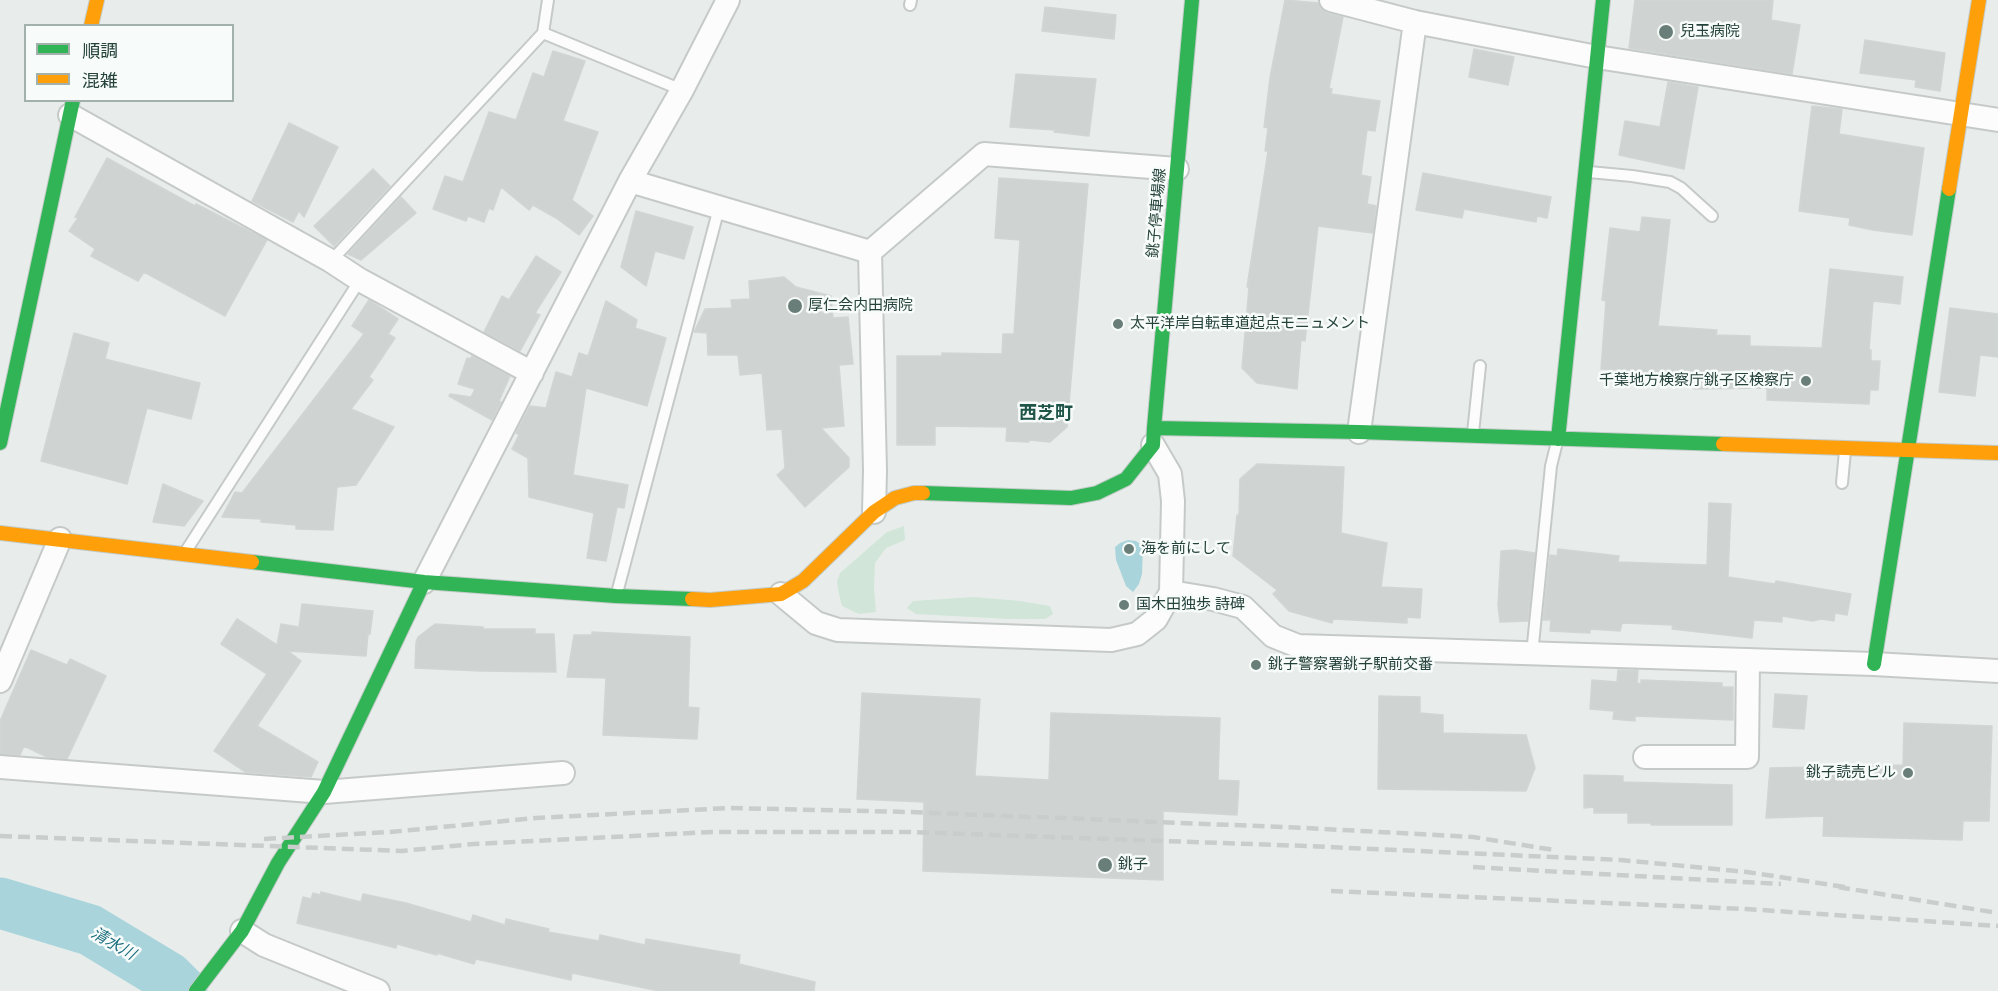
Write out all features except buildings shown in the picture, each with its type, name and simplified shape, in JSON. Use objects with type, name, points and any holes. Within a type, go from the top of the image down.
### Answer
[{"type":"street","points":[[91,24],[97,0]]},
{"type":"street","points":[[197,989],[242,931],[278,863],[324,792],[424,582],[630,182],[682,90],[728,0]]},
{"type":"street","name":"銚子停車場線","points":[[1154,437],[1192,0]]},
{"type":"street","points":[[1331,0],[1415,22],[1597,57],[1998,120]]},
{"type":"street","points":[[1558,439],[1603,0]]},
{"type":"street","points":[[1874,664],[1979,0]]},
{"type":"street","points":[[1359,432],[1415,22]]},
{"type":"street","points":[[0,443],[71,108],[360,280],[532,373]]},
{"type":"street","points":[[870,252],[984,154],[1177,169]]},
{"type":"street","points":[[630,182],[870,252]]},
{"type":"street","points":[[870,252],[875,459],[874,512]]},
{"type":"street","points":[[1154,437],[1359,432],[1998,453]]},
{"type":"street","points":[[0,533],[424,582],[616,596],[710,600],[781,594],[803,581],[874,512],[895,498],[914,493],[1071,498],[1097,493],[1126,480],[1154,437]]},
{"type":"street","points":[[781,594],[816,623],[838,630],[1111,640],[1137,634],[1156,619],[1171,592],[1173,501],[1170,474],[1154,437]]},
{"type":"street","points":[[0,681],[60,539]]},
{"type":"street","points":[[1171,592],[1214,599],[1243,607],[1273,636],[1298,646],[1874,664],[1998,671]]},
{"type":"street","points":[[1645,757],[1747,757],[1748,660]]},
{"type":"street","points":[[0,767],[324,792],[563,773]]},
{"type":"street","points":[[242,931],[264,945],[378,991]]},
{"type":"lane","points":[[331,261],[543,33],[548,0]]},
{"type":"lane","points":[[543,33],[682,90]]},
{"type":"lane","points":[[1585,171],[1670,182],[1681,188],[1713,216]]},
{"type":"lane","points":[[616,596],[719,208]]},
{"type":"lane","points":[[184,554],[360,280]]},
{"type":"lane","points":[[1473,436],[1480,366]]},
{"type":"lane","points":[[1532,654],[1551,466],[1558,439]]},
{"type":"lane","points":[[1842,483],[1845,447]]},
{"type":"green space","points":[[904,526],[905,540],[886,548],[875,563],[876,612],[859,614],[842,606],[837,581],[840,573],[887,532]]},
{"type":"green space","points":[[974,597],[1050,606],[1053,614],[1045,619],[1008,619],[916,614],[907,608],[913,601]]},
{"type":"water","points":[[1128,540],[1136,541],[1143,546],[1142,574],[1133,592],[1126,586],[1116,560],[1115,547]]},
{"type":"waterway","name":"清水川","points":[[0,903],[90,930],[168,977],[182,991]]},
{"type":"railway","points":[[264,839],[390,832],[536,818],[729,808],[910,812],[1306,828],[1473,837],[1554,850]]},
{"type":"railway","points":[[0,836],[402,851],[473,844],[712,832],[911,832],[1621,860],[1747,872],[1845,887]]},
{"type":"railway","points":[[1473,867],[1781,884]]},
{"type":"railway","points":[[1838,887],[1998,913]]},
{"type":"railway","points":[[1331,891],[1746,909],[1998,926]]},
{"type":"traffic: fast","points":[[1154,428],[1192,0]]},
{"type":"traffic: fast","points":[[1558,439],[1603,0]]},
{"type":"traffic: fast","points":[[0,443],[73,102]]},
{"type":"traffic: fast","points":[[1874,664],[1949,189]]},
{"type":"traffic: fast","points":[[923,493],[1071,498],[1097,493],[1126,479],[1153,445],[1154,428],[1723,444]]},
{"type":"traffic: fast","points":[[252,562],[424,582],[616,596],[692,599]]},
{"type":"traffic: fast","points":[[196,991],[242,931],[278,863],[324,792],[424,582]]},
{"type":"traffic: slow","points":[[91,24],[97,0]]},
{"type":"traffic: slow","points":[[1949,189],[1979,0]]},
{"type":"traffic: slow","points":[[1723,444],[1998,453]]},
{"type":"traffic: slow","points":[[692,599],[710,600],[781,594],[803,581],[874,512],[895,498],[923,493]]},
{"type":"traffic: slow","points":[[0,533],[252,562]]},
{"type":"place","name":"兒玉病院","points":[[1666,32]]},
{"type":"place","name":"厚仁会内田病院","points":[[795,306]]},
{"type":"place","name":"太平洋岸自転車道起点モニュメント","points":[[1118,324]]},
{"type":"place","name":"千葉地方検察庁銚子区検察庁","points":[[1806,381]]},
{"type":"place","name":"海を前にして","points":[[1129,549]]},
{"type":"place","name":"国木田独歩 詩碑","points":[[1124,605]]},
{"type":"place","name":"銚子警察署銚子駅前交番","points":[[1256,665]]},
{"type":"place","name":"銚子読売ビル","points":[[1908,773]]},
{"type":"place","name":"銚子","points":[[1105,865]]},
{"type":"district","name":"西芝町","points":[[1046,414]]}]
